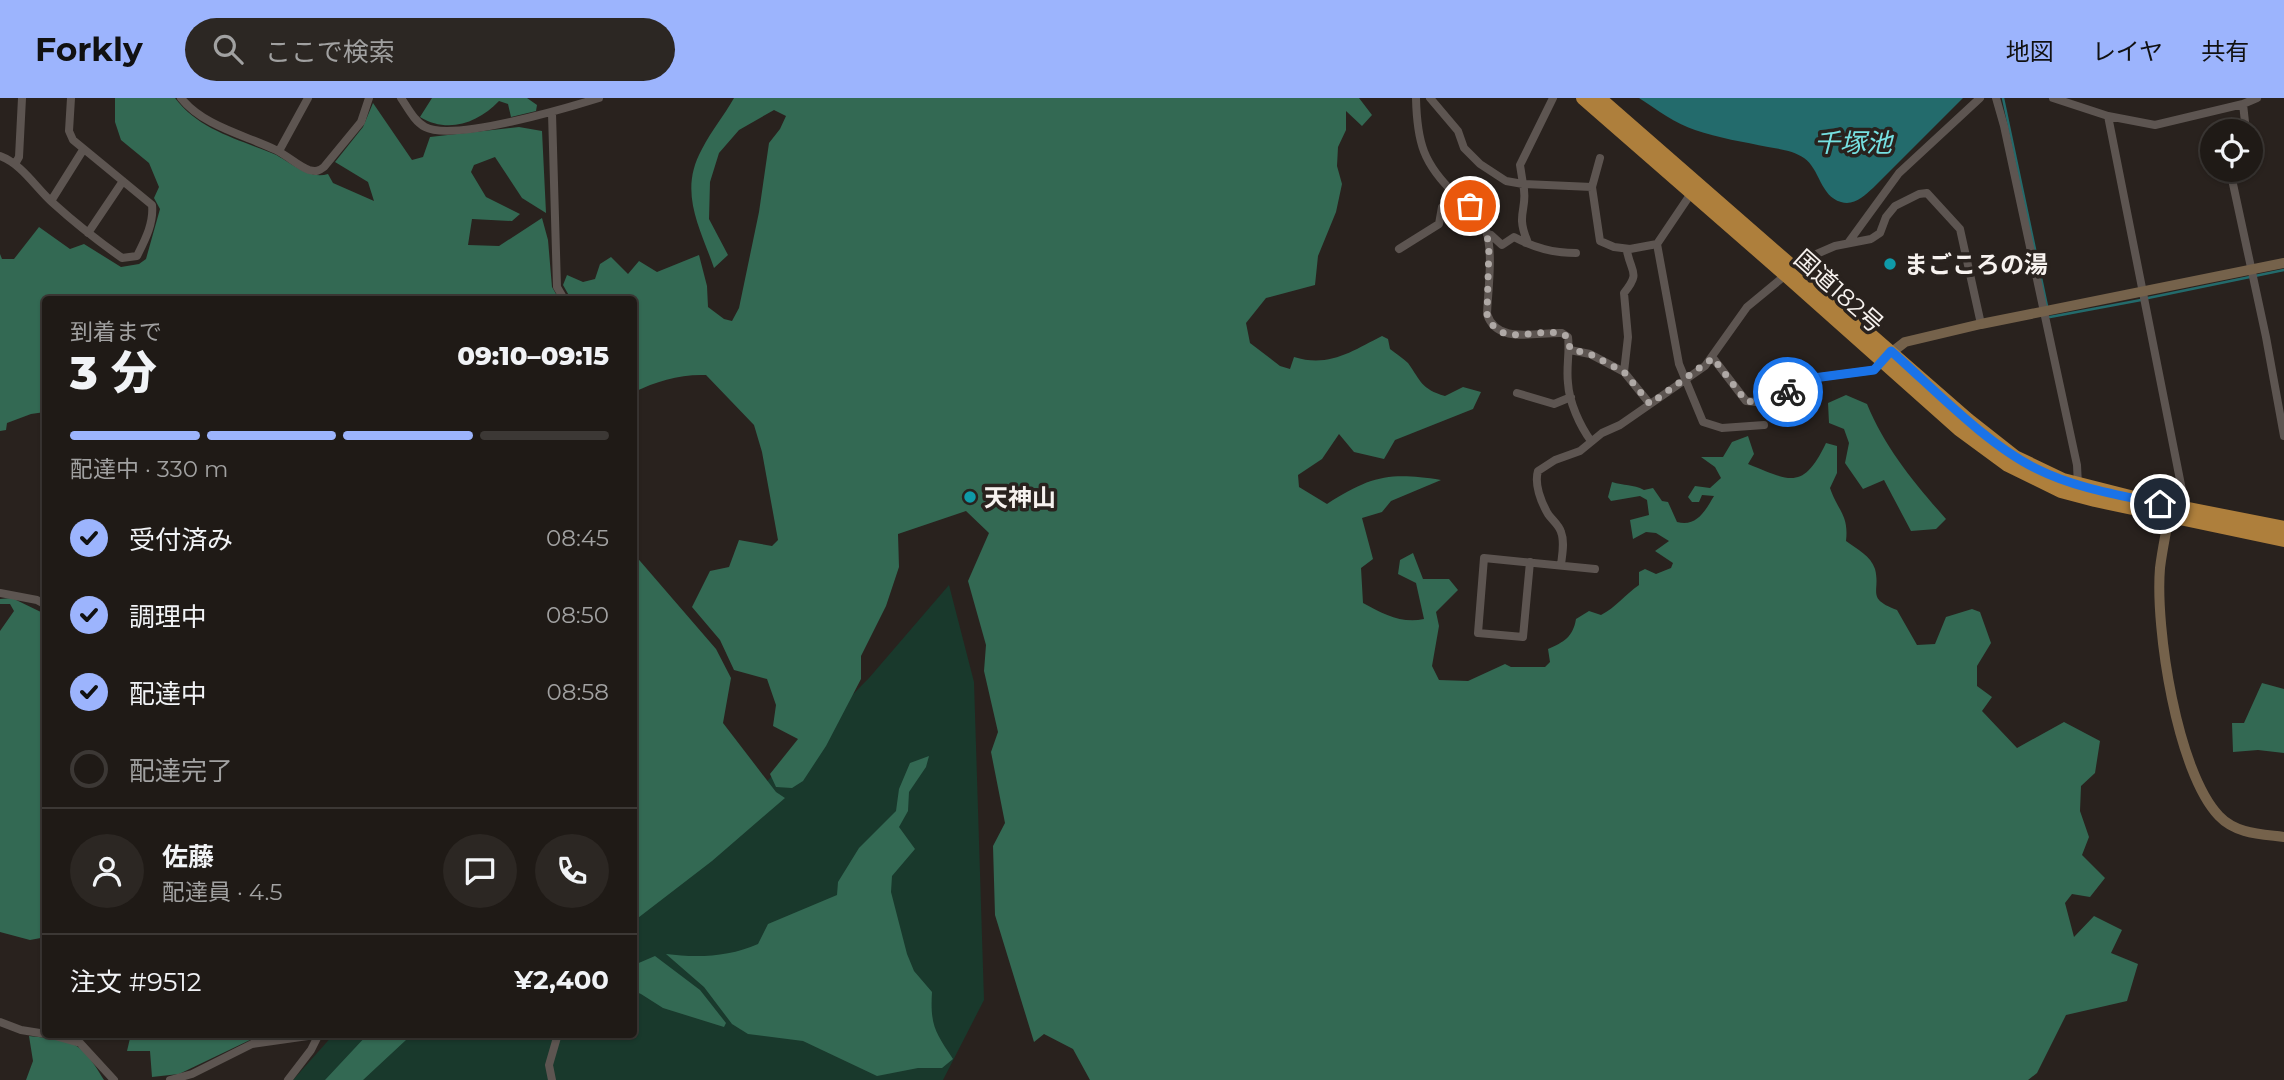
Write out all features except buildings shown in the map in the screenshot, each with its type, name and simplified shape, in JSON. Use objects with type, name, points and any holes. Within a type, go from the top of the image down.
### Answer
[{"type":"highway","name":"国道182号","points":[[1583,98],[1692,192],[1792,272]]},
{"type":"highway","name":"国道182号","points":[[1599,98],[1887,356],[2015,457],[2078,485],[2284,528]]},
{"type":"highway","name":"国道182号","points":[[1887,356],[1959,429],[2008,465],[2061,491],[2284,540]]},
{"type":"street","points":[[15,164],[19,157],[22,98]]},
{"type":"street","points":[[0,156],[15,164],[51,201],[122,258],[137,256],[147,236],[153,214],[152,205],[73,140],[69,131],[71,98]]},
{"type":"street","points":[[181,98],[193,110],[220,126],[279,151],[305,168],[319,171],[361,122],[369,98]]},
{"type":"street","points":[[279,151],[308,98]]},
{"type":"street","points":[[401,98],[417,121],[438,131],[516,121],[599,98]]},
{"type":"street","points":[[1416,98],[1423,151],[1437,177],[1479,216],[1487,234],[1487,314],[1490,323],[1496,330],[1509,334],[1562,333],[1568,337],[1568,383],[1571,397],[1584,432],[1591,441]]},
{"type":"street","points":[[1430,98],[1458,131],[1464,148],[1480,164],[1506,181],[1592,187]]},
{"type":"street","points":[[1525,243],[1527,240],[1520,219],[1526,195],[1520,164],[1553,98]]},
{"type":"street","points":[[1848,243],[1899,173],[1980,98]]},
{"type":"street","points":[[1996,98],[2007,137],[2077,466],[2078,485]]},
{"type":"street","points":[[2053,98],[2108,116],[2155,125],[2243,104],[2257,98]]},
{"type":"street","points":[[2243,104],[2245,119]]},
{"type":"street","points":[[552,113],[557,287],[562,296]]},
{"type":"street","points":[[2108,116],[2184,500],[2182,508]]},
{"type":"street","points":[[51,201],[83,150]]},
{"type":"street","points":[[1600,158],[1592,187],[1600,241],[1614,247],[1630,249],[1657,244]]},
{"type":"street","points":[[88,233],[122,181]]},
{"type":"street","points":[[2232,182],[2284,436]]},
{"type":"street","points":[[1692,192],[1657,244],[1679,364],[1703,422],[1722,428],[1764,425]]},
{"type":"street","points":[[1561,565],[1561,531],[1548,513],[1536,478],[1538,471],[1555,460],[1580,451],[1686,379],[1713,358],[1747,307],[1758,297],[1815,253],[1871,239],[1880,233],[1886,217],[1895,206],[1927,193],[1960,229],[1981,324]]},
{"type":"street","points":[[1399,249],[1438,224],[1442,207],[1456,195]]},
{"type":"street","points":[[1487,234],[1491,234],[1502,245],[1514,237],[1555,253],[1576,253]]},
{"type":"street","points":[[1624,372],[1628,337],[1624,293],[1634,280],[1634,267],[1627,256],[1630,249]]},
{"type":"street","points":[[1713,358],[1746,401],[1756,402],[1768,396],[1783,396],[1806,379],[1874,370],[1905,342],[2044,311],[2143,297],[2251,275],[2284,263]]},
{"type":"street","points":[[1570,349],[1590,354],[1624,372],[1650,404]]},
{"type":"street","points":[[1517,393],[1554,404],[1571,397]]},
{"type":"street","points":[[2169,515],[2160,569],[2160,591],[2166,664],[2184,751],[2193,774],[2220,816],[2240,830],[2284,837]]},
{"type":"street","points":[[1530,562],[1523,637],[1478,633],[1484,558],[1530,562],[1561,565],[1594,569]]},
{"type":"street","points":[[0,593],[42,603]]},
{"type":"street","points":[[0,1022],[21,1030],[42,1033]]},
{"type":"street","points":[[62,1038],[80,1043],[114,1080]]},
{"type":"street","points":[[170,1080],[192,1074],[253,1044],[298,1038]]},
{"type":"street","points":[[288,1080],[318,1038]]},
{"type":"street","points":[[552,1080],[549,1065],[557,1038]]},
{"type":"green space","points":[[115,98],[175,98],[207,126],[274,154],[314,175],[328,174],[333,183],[374,201],[368,182],[335,162],[363,127],[373,103],[412,160],[423,157],[430,137],[519,127],[542,131],[546,213],[522,198],[495,157],[474,165],[471,172],[486,197],[520,214],[512,221],[472,219],[468,245],[499,246],[542,218],[548,240],[552,287],[557,296],[42,296],[42,412],[7,423],[6,430],[0,431],[0,254],[2,259],[14,259],[39,227],[70,249],[84,244],[121,267],[139,264],[146,259],[160,209],[154,198],[159,187],[149,163],[121,140],[115,122]]},
{"type":"green space","points":[[432,98],[527,98],[537,105],[536,111],[511,117],[508,104],[499,101],[472,120],[462,124],[441,125],[420,117]]},
{"type":"green space","points":[[734,98],[1359,98],[1372,115],[1362,126],[1346,111],[1346,130],[1338,147],[1337,166],[1342,184],[1336,212],[1318,256],[1315,285],[1266,298],[1246,323],[1250,343],[1280,366],[1290,369],[1294,357],[1307,360],[1329,359],[1382,336],[1388,339],[1390,349],[1408,363],[1422,384],[1431,390],[1445,396],[1463,387],[1481,392],[1473,409],[1395,440],[1384,459],[1354,452],[1339,434],[1322,459],[1298,475],[1299,487],[1327,504],[1356,487],[1381,478],[1407,476],[1441,480],[1391,501],[1382,512],[1362,518],[1373,559],[1361,568],[1363,603],[1400,619],[1424,619],[1416,583],[1398,574],[1400,560],[1413,553],[1423,579],[1449,579],[1458,590],[1436,612],[1439,626],[1432,666],[1439,680],[1468,681],[1505,664],[1511,667],[1545,667],[1550,662],[1548,649],[1567,638],[1576,619],[1589,611],[1601,615],[1611,609],[1639,585],[1639,572],[1645,569],[1656,574],[1671,568],[1673,563],[1655,551],[1669,541],[1656,533],[1646,532],[1633,539],[1630,520],[1649,515],[1647,500],[1640,496],[1611,501],[1608,497],[1612,482],[1644,490],[1653,488],[1662,501],[1668,502],[1677,522],[1684,523],[1700,516],[1714,496],[1702,495],[1699,502],[1692,502],[1688,497],[1695,486],[1710,488],[1721,478],[1715,467],[1701,457],[1723,457],[1732,442],[1748,436],[1754,454],[1748,464],[1775,475],[1794,478],[1810,469],[1826,443],[1837,446],[1837,473],[1830,488],[1846,525],[1846,541],[1870,560],[1875,569],[1878,598],[1897,610],[1917,645],[1935,644],[1946,617],[1972,609],[1980,612],[1991,643],[1977,666],[1977,686],[1992,697],[1982,711],[2017,748],[2064,722],[2100,741],[2095,773],[2081,786],[2080,811],[2089,837],[2082,855],[2105,878],[2090,897],[2072,894],[2065,903],[2074,937],[2094,916],[2122,930],[2111,953],[2138,964],[2127,1001],[2066,1015],[2037,1073],[2028,1080],[1090,1080],[1073,1049],[1044,1034],[1034,1042],[995,915],[993,846],[1005,823],[991,752],[998,732],[984,671],[986,645],[968,581],[989,533],[966,511],[898,534],[899,567],[886,606],[861,656],[861,679],[826,746],[803,781],[792,788],[776,787],[770,774],[798,739],[773,726],[776,705],[767,679],[734,670],[720,640],[692,607],[710,571],[729,567],[739,540],[772,546],[778,540],[762,452],[754,425],[706,375],[669,379],[637,391],[637,296],[569,296],[563,285],[567,275],[583,282],[595,279],[600,264],[611,257],[628,274],[639,261],[657,272],[699,255],[707,286],[708,307],[724,319],[732,321],[739,308],[759,212],[769,143],[786,116],[774,110],[739,130],[719,153],[710,182],[709,219],[728,255],[714,268],[698,224],[692,195],[695,165],[709,136]]},
{"type":"green space","points":[[1846,395],[1867,404],[1892,450],[1912,479],[1946,519],[1936,529],[1911,531],[1884,480],[1863,489],[1845,463],[1849,443],[1844,429],[1829,423],[1828,403]]},
{"type":"green space","points":[[637,557],[716,649],[731,678],[723,723],[776,792],[785,798],[712,861],[637,919]]},
{"type":"green space","points":[[949,585],[974,682],[984,1000],[943,1080],[293,1080],[330,1038],[637,1038],[637,883],[684,865],[869,678]]},
{"type":"green space","points":[[12,598],[42,613],[42,938],[30,940],[0,932],[0,631],[14,611],[10,604],[0,604],[0,599]]},
{"type":"green space","points":[[2262,683],[2284,689],[2284,753],[2258,750],[2233,752],[2232,723],[2244,723]]},
{"type":"green space","points":[[929,756],[926,767],[909,792],[908,811],[899,827],[915,849],[892,876],[891,892],[907,954],[914,971],[932,992],[935,1028],[953,1059],[942,1068],[918,1068],[877,1076],[803,1041],[748,1034],[732,1024],[704,987],[666,954],[689,956],[736,952],[758,944],[768,924],[837,895],[838,882],[859,848],[896,811],[899,789],[910,763]]},
{"type":"green space","points":[[655,956],[700,990],[726,1023],[724,1027],[663,1008],[637,992],[637,964]]},
{"type":"green space","points":[[29,1036],[66,1041],[81,1049],[104,1080],[26,1080],[33,1061]]},
{"type":"green space","points":[[130,1038],[262,1038],[250,1040],[179,1074],[152,1077],[150,1051],[127,1051]]},
{"type":"green space","points":[[364,1038],[407,1038],[363,1080],[325,1080]]},
{"type":"water","name":"千塚池","points":[[1639,98],[1963,98],[1873,188],[1858,200],[1846,203],[1829,194],[1814,169],[1800,156],[1695,130],[1673,120]]},
{"type":"waterway","points":[[2003,98],[2047,306]]},
{"type":"waterway","points":[[2148,298],[2284,270]]},
{"type":"waterway","points":[[2050,317],[2141,300]]},
{"type":"way so far","points":[[1470,206],[1479,216],[1487,234],[1487,314],[1496,330],[1525,335],[1562,333],[1568,337],[1570,349],[1590,354],[1624,372],[1650,404],[1713,358],[1746,401],[1756,402],[1768,396],[1783,396],[1788,392]]},
{"type":"place","name":"まごころの湯","points":[[1890,264]]},
{"type":"place","name":"天神山","points":[[970,497]]},
{"type":"route","points":[[1788,392],[1806,379],[1874,370],[1891,351],[1968,420],[2015,457],[2063,480],[2160,504]]}]
